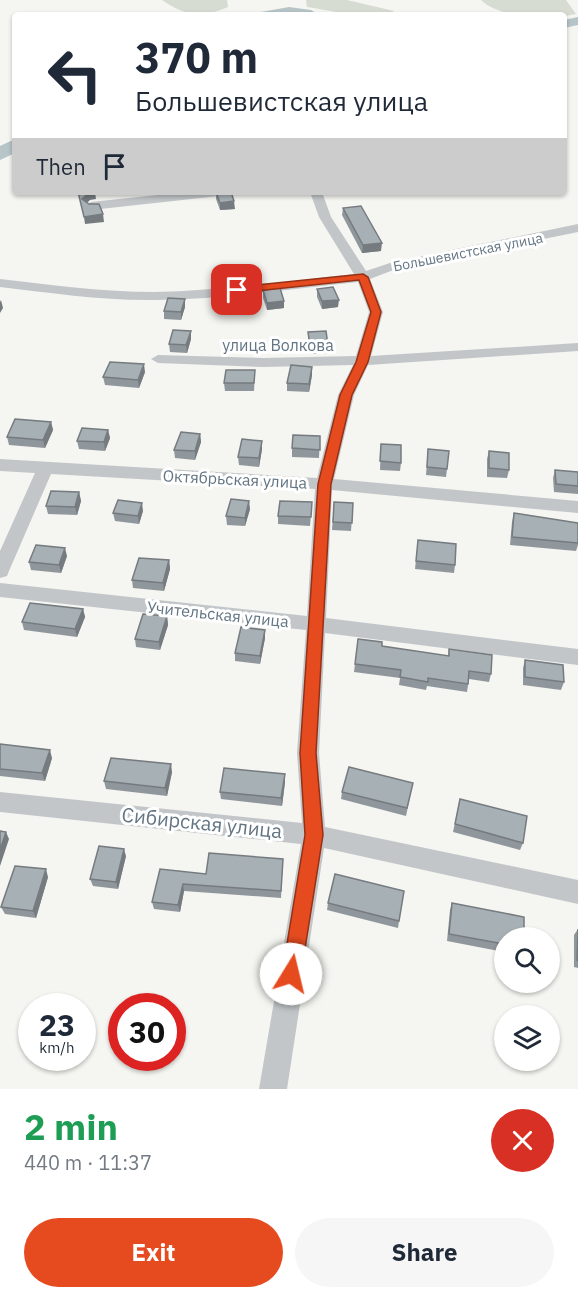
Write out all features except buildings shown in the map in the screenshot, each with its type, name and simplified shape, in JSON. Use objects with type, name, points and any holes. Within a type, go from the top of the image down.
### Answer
[{"type":"street","points":[[91,206],[192,195]]},
{"type":"street","points":[[273,1089],[314,835],[308,753],[324,484],[346,395],[362,362],[376,312],[363,277],[325,217],[316,195]]},
{"type":"street","name":"Большевистская улица","points":[[0,283],[107,295],[155,296],[216,292],[363,277],[393,266],[578,228]]},
{"type":"street","name":"улица Волкова","points":[[158,359],[219,363],[362,362],[578,347]]},
{"type":"street","name":"Октябрьская улица","points":[[0,465],[324,484],[578,507]]},
{"type":"street","points":[[0,571],[46,467]]},
{"type":"street","name":"Учительская улица","points":[[0,590],[315,624],[578,657]]},
{"type":"street","name":"Сибирская улица","points":[[0,802],[314,835],[578,892]]},
{"type":"shaded area","points":[[162,0],[227,0],[228,7],[214,12],[186,12]]},
{"type":"shaded area","points":[[306,0],[347,0],[394,11],[338,12],[307,7]]},
{"type":"shaded area","points":[[481,0],[566,0],[576,14],[505,12]]},
{"type":"waterway","points":[[278,12],[300,12]]},
{"type":"waterway","points":[[567,23],[578,21]]},
{"type":"waterway","points":[[0,154],[12,147]]},
{"type":"route","points":[[237,290],[363,277],[376,312],[362,362],[346,395],[324,484],[308,753],[314,835],[291,974]]}]
